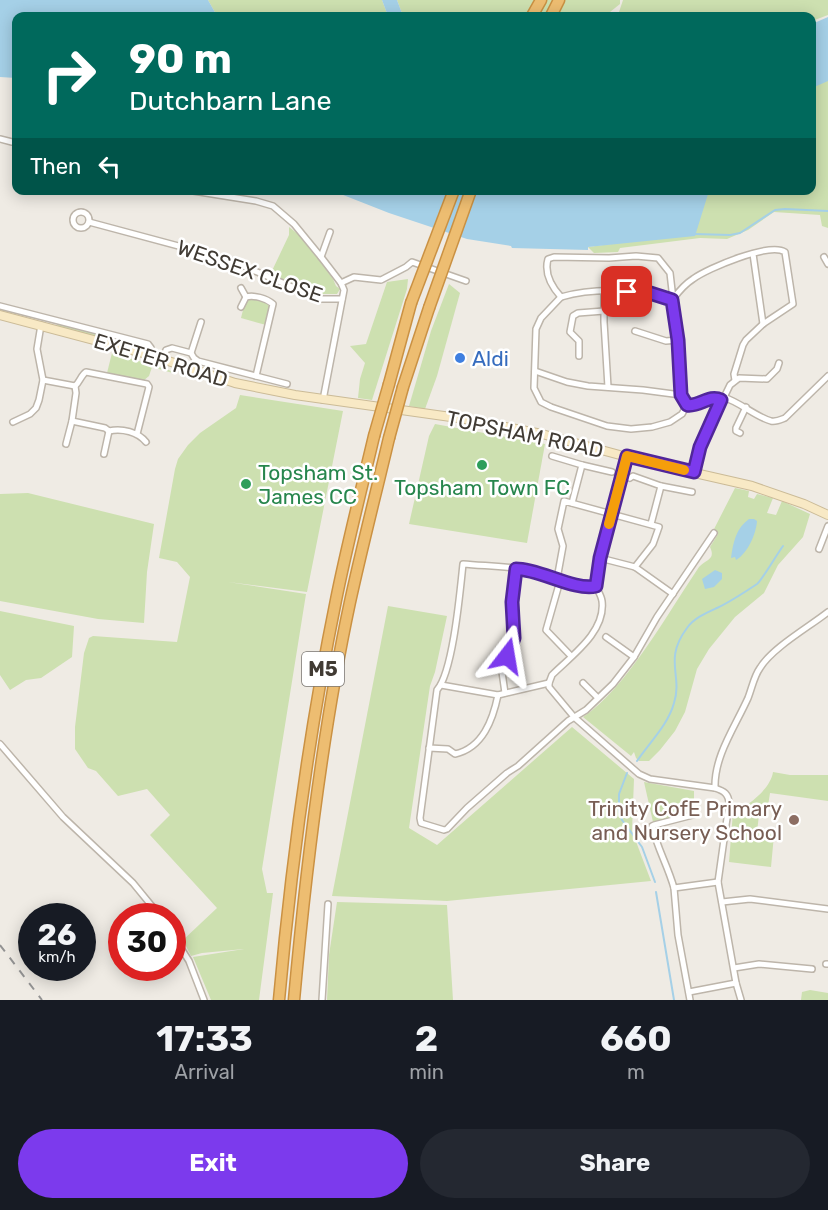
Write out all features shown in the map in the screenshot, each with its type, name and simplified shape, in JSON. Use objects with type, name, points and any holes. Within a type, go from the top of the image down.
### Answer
[{"type":"highway","name":"M5","points":[[279,1000],[288,904],[308,752],[336,599],[374,436],[411,303],[452,195]]},
{"type":"highway","name":"M5","points":[[294,1000],[303,904],[323,753],[350,603],[403,387],[469,195]]},
{"type":"street","points":[[0,139],[12,142]]},
{"type":"street","points":[[218,195],[273,206],[294,224],[341,283],[344,290],[323,400]]},
{"type":"street","name":"WESSEX CLOSE","points":[[78,213],[83,213],[88,217],[89,222],[86,227],[78,228],[73,219],[78,213]]},
{"type":"street","name":"WESSEX CLOSE","points":[[65,216],[73,219]]},
{"type":"street","name":"WESSEX CLOSE","points":[[89,222],[227,259],[320,299],[342,299]]},
{"type":"street","points":[[321,257],[330,232]]},
{"type":"street","points":[[672,300],[687,283],[701,273],[728,261],[780,249],[785,252],[793,302],[791,306],[763,324],[743,345],[735,380],[722,398],[700,447],[694,472]]},
{"type":"street","points":[[753,254],[763,324]]},
{"type":"street","points":[[561,297],[550,281],[546,263],[548,259],[636,256],[658,258],[670,273],[678,340],[681,395],[687,405]]},
{"type":"street","points":[[824,257],[828,264]]},
{"type":"street","points":[[341,283],[354,277],[381,280],[412,262],[466,281]]},
{"type":"street","points":[[241,288],[246,297]]},
{"type":"street","points":[[672,300],[650,293],[604,291],[581,291],[561,297],[541,318],[536,329],[534,388],[541,402],[570,414],[614,427],[641,429],[661,425],[676,419],[687,405]]},
{"type":"street","points":[[604,291],[608,387]]},
{"type":"street","points":[[246,297],[252,296],[273,304],[256,376]]},
{"type":"street","points":[[241,308],[246,297]]},
{"type":"street","points":[[0,306],[148,344],[151,348],[150,355]]},
{"type":"street","points":[[579,356],[579,341],[570,332],[573,316],[578,313],[604,311]]},
{"type":"street","name":"EXETER ROAD","points":[[0,315],[150,355],[235,383],[323,400]]},
{"type":"street","points":[[191,353],[201,322]]},
{"type":"street","points":[[13,422],[30,414],[36,408],[43,380],[37,349],[41,325]]},
{"type":"street","points":[[635,331],[666,341],[678,340]]},
{"type":"street","points":[[163,359],[166,350],[170,348],[191,353],[198,361],[286,384]]},
{"type":"street","points":[[735,380],[767,379],[777,369],[779,363]]},
{"type":"street","points":[[535,371],[567,382],[681,395]]},
{"type":"street","points":[[66,444],[72,421],[75,387],[86,372],[147,384],[149,387],[137,434]]},
{"type":"street","points":[[687,405],[722,398],[746,406],[768,420],[781,420],[828,376]]},
{"type":"street","points":[[43,380],[75,387]]},
{"type":"street","name":"TOPSHAM ROAD","points":[[323,400],[505,426],[577,442],[765,490],[828,514]]},
{"type":"street","points":[[740,433],[736,430],[746,406]]},
{"type":"street","points":[[72,421],[105,428],[109,431],[141,435],[146,442]]},
{"type":"street","points":[[104,453],[109,431]]},
{"type":"street","points":[[552,456],[612,472]]},
{"type":"street","points":[[627,456],[600,558],[596,586],[602,602],[599,620],[592,634],[552,675],[549,683],[552,692],[574,717],[639,774],[650,779],[724,791],[729,801],[718,882],[741,1000]]},
{"type":"street","points":[[572,503],[582,465]]},
{"type":"street","points":[[630,478],[633,476],[661,486],[692,492]]},
{"type":"street","points":[[651,524],[661,486]]},
{"type":"street","points":[[571,656],[546,630],[559,580],[563,546],[558,529],[564,501],[659,527],[657,538],[635,567]]},
{"type":"street","points":[[819,549],[828,526]]},
{"type":"street","points":[[596,586],[590,588],[531,570],[463,564],[457,615],[447,667],[437,690],[421,823],[447,829],[467,808],[574,717],[586,710],[613,684],[634,657],[714,533]]},
{"type":"street","points":[[600,558],[635,567],[673,594]]},
{"type":"street","points":[[505,693],[502,672],[514,638],[512,602],[516,569]]},
{"type":"street","points":[[715,788],[714,779],[726,742],[760,668],[773,654],[828,612]]},
{"type":"street","points":[[606,637],[634,657]]},
{"type":"street","points":[[441,685],[498,694],[549,683]]},
{"type":"street","points":[[583,683],[598,698]]},
{"type":"street","points":[[429,748],[448,749],[455,754],[468,749],[480,738],[494,716],[498,694]]},
{"type":"street","points":[[0,744],[63,817],[133,883],[149,903]]},
{"type":"street","points":[[652,826],[693,815]]},
{"type":"street","points":[[650,819],[656,843],[674,888],[678,935],[690,1000]]},
{"type":"street","points":[[674,888],[718,882]]},
{"type":"street","points":[[722,902],[750,899],[828,909]]},
{"type":"street","points":[[322,1000],[328,904]]},
{"type":"street","points":[[186,956],[204,1000]]},
{"type":"street","points":[[734,968],[759,964],[812,969]]},
{"type":"street","points":[[689,992],[736,983]]},
{"type":"green space","points":[[208,0],[382,0],[386,12],[215,12]]},
{"type":"green space","points":[[397,0],[620,0],[620,4],[610,12],[402,12]]},
{"type":"green space","points":[[623,0],[828,0],[828,15],[816,20],[816,12],[619,12]]},
{"type":"green space","points":[[828,76],[828,228],[822,226],[820,215],[774,212],[748,230],[727,239],[700,238],[620,248],[618,252],[594,253],[588,247],[611,244],[652,195],[816,195],[816,78]]},
{"type":"green space","points":[[289,227],[303,238],[333,279],[340,289],[337,294],[318,294],[270,275],[289,235]]},
{"type":"green space","points":[[408,279],[407,289],[372,400],[358,398],[365,363],[350,346],[366,344],[387,282]]},
{"type":"green space","points":[[449,284],[460,293],[437,376],[425,409],[409,406],[431,331]]},
{"type":"green space","points":[[253,298],[266,302],[271,309],[266,325],[241,318],[245,302]]},
{"type":"green space","points":[[57,324],[147,347],[147,350],[58,327]]},
{"type":"green space","points":[[112,353],[176,374],[152,367],[149,376],[143,381],[107,373]]},
{"type":"green space","points":[[240,395],[343,411],[307,592],[228,582],[306,594],[262,869],[267,893],[273,893],[259,1000],[211,1000],[193,957],[244,949],[191,956],[186,946],[186,937],[217,908],[150,835],[170,815],[147,789],[118,796],[96,771],[88,768],[75,749],[75,727],[84,653],[89,638],[93,636],[177,642],[190,577],[177,562],[159,558],[175,469],[178,459],[200,433],[236,408]]},
{"type":"green space","name":"Topsham Town FC","points":[[435,424],[545,444],[527,543],[409,524],[429,436]]},
{"type":"green space","points":[[735,488],[749,491],[748,497],[754,499],[757,494],[773,498],[767,513],[776,515],[782,501],[810,514],[803,537],[778,565],[764,593],[735,617],[709,649],[697,669],[685,712],[675,731],[649,761],[639,761],[634,752],[631,756],[583,717],[615,688],[631,669],[699,567],[711,557],[710,547],[718,534],[713,531]]},
{"type":"green space","points":[[28,493],[154,524],[147,572],[144,623],[98,619],[0,601],[0,494]]},
{"type":"green space","points":[[388,606],[447,616],[430,686],[409,828],[437,845],[572,727],[634,779],[632,831],[651,881],[447,901],[332,896]]},
{"type":"green space","points":[[0,611],[74,626],[72,657],[41,678],[26,680],[10,690],[0,675]]},
{"type":"green space","points":[[773,772],[790,775],[828,775],[828,801],[770,793],[768,806],[760,806],[757,832],[774,835],[771,867],[729,862],[733,812],[746,805],[764,790]]},
{"type":"green space","points":[[644,782],[694,791],[694,808],[691,812],[653,822]]},
{"type":"green space","points":[[337,902],[447,905],[453,1000],[327,1000],[329,955]]},
{"type":"green space","points":[[810,990],[828,993],[828,1000],[801,1000],[802,992]]},
{"type":"water","points":[[0,0],[208,0],[215,12],[12,12],[12,78],[0,77]]},
{"type":"water","points":[[382,0],[397,0],[402,12],[386,12]]},
{"type":"water","points":[[828,17],[828,81],[816,86],[816,22]]},
{"type":"water","points":[[343,195],[708,195],[695,236],[588,247],[588,250],[512,248],[467,239]]},
{"type":"water","points":[[749,519],[757,521],[755,532],[747,549],[736,560],[735,557],[731,558],[734,541],[738,531]]},
{"type":"water","points":[[715,570],[722,573],[722,579],[714,587],[705,589],[702,579]]},
{"type":"waterway","points":[[694,234],[740,233],[775,210],[828,211]]},
{"type":"waterway","points":[[637,761],[663,726],[671,711],[676,693],[676,649],[687,628],[700,616],[727,603],[757,584],[783,546]]},
{"type":"waterway","points":[[627,773],[619,794],[619,811],[622,820],[642,847],[655,882]]},
{"type":"waterway","points":[[656,892],[674,1000]]},
{"type":"railway","points":[[0,945],[42,1000]]},
{"type":"slow traffic","points":[[609,524],[627,456],[684,470]]},
{"type":"place","name":"Aldi","points":[[460,358]]},
{"type":"place","name":"Topsham Town FC","points":[[482,465]]},
{"type":"place","name":"Topsham St. James CC","points":[[246,484]]},
{"type":"place","name":"Trinity CofE Primary and Nursery School","points":[[794,820]]},
{"type":"route","points":[[507,656],[514,638],[512,602],[516,569],[531,570],[560,581],[590,588],[596,586],[600,558],[627,456],[694,472],[700,447],[721,400],[714,398],[695,405],[687,405],[681,395],[680,360],[672,300],[650,293],[627,292]]}]
